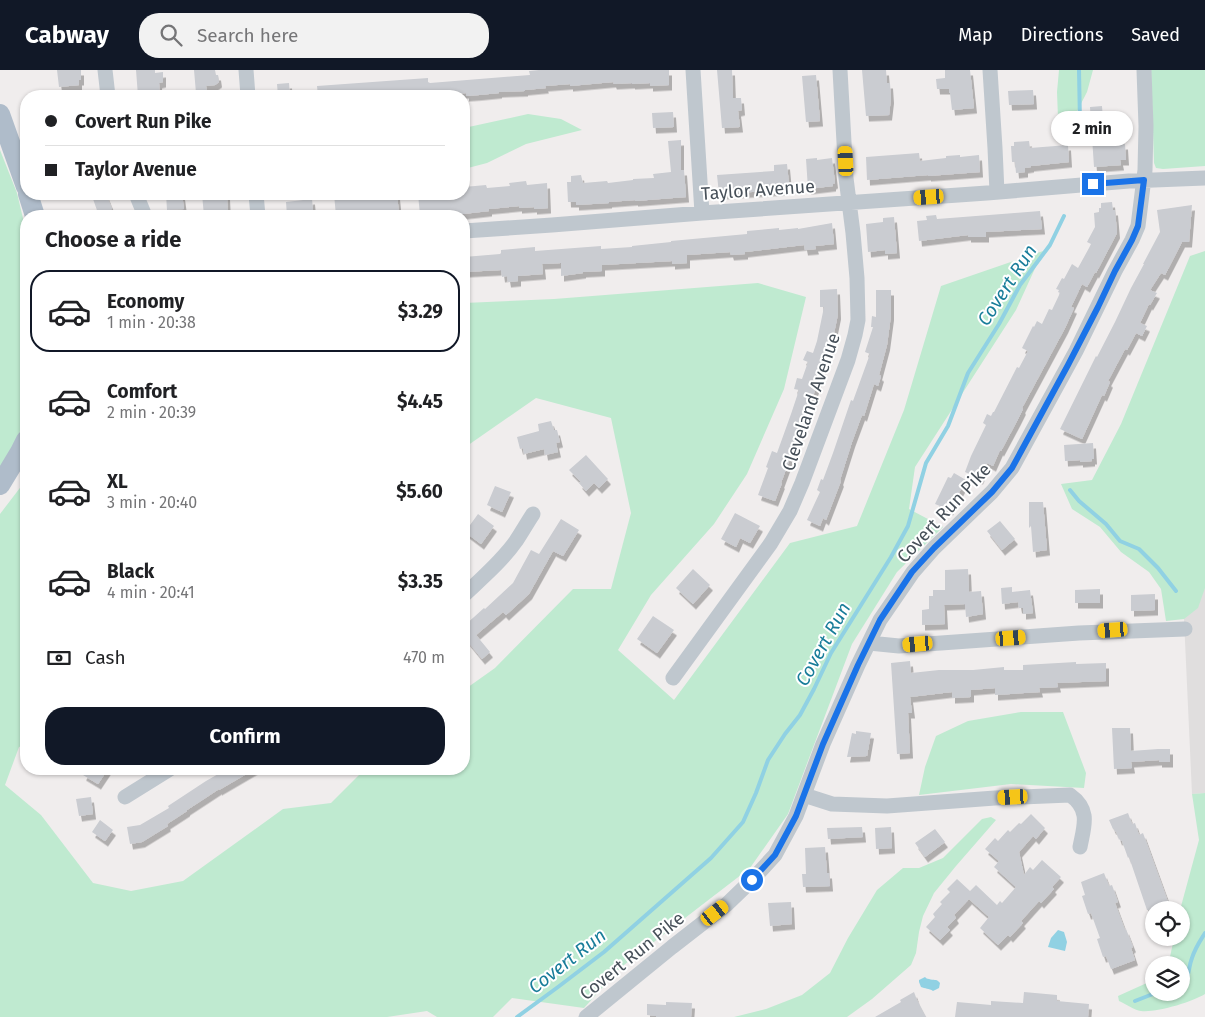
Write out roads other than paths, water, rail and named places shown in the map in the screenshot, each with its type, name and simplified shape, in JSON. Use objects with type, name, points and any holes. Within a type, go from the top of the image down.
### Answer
[{"type":"main road","points":[[0,114],[20,170]]},
{"type":"main road","points":[[0,485],[20,452]]},
{"type":"street","points":[[106,70],[108,90]]},
{"type":"street","points":[[246,70],[248,90]]},
{"type":"street","points":[[693,70],[702,213]]},
{"type":"street","name":"Cleveland Avenue","points":[[673,678],[771,544],[790,511],[848,360],[858,320],[857,278],[846,178],[840,70]]},
{"type":"street","points":[[990,70],[997,192]]},
{"type":"street","name":"Covert Run Pike","points":[[586,1017],[726,904],[752,880],[776,852],[796,816],[823,744],[880,620],[912,572],[992,492],[1012,468],[1068,365],[1138,226],[1146,170],[1144,70]]},
{"type":"street","name":"Taylor Avenue","points":[[470,231],[1144,180],[1205,178]]},
{"type":"street","points":[[470,590],[486,575],[516,541],[533,514]]},
{"type":"street","points":[[869,643],[900,646],[1079,632],[1185,629]]},
{"type":"street","points":[[125,797],[160,775]]},
{"type":"street","points":[[804,795],[832,804],[887,806],[995,798],[1070,795],[1084,811],[1085,820],[1080,847]]},
{"type":"water","points":[[1058,930],[1064,932],[1067,942],[1065,951],[1048,947],[1051,938]]},
{"type":"water","points":[[925,977],[939,981],[939,988],[933,991],[921,987],[919,980]]},
{"type":"waterway","name":"Covert Run","points":[[1079,70],[1080,123]]},
{"type":"waterway","name":"Covert Run","points":[[517,1017],[604,952],[711,858],[743,822],[768,760],[800,715],[831,653],[891,557],[908,526],[926,463],[948,426],[968,373],[999,324],[1020,285],[1050,245],[1064,216]]},
{"type":"waterway","points":[[1070,490],[1079,501],[1106,524],[1120,541],[1139,549],[1158,568],[1176,591]]},
{"type":"waterway","points":[[1190,966],[1195,951],[1205,933]]},
{"type":"waterway","points":[[1135,1001],[1145,997]]}]
